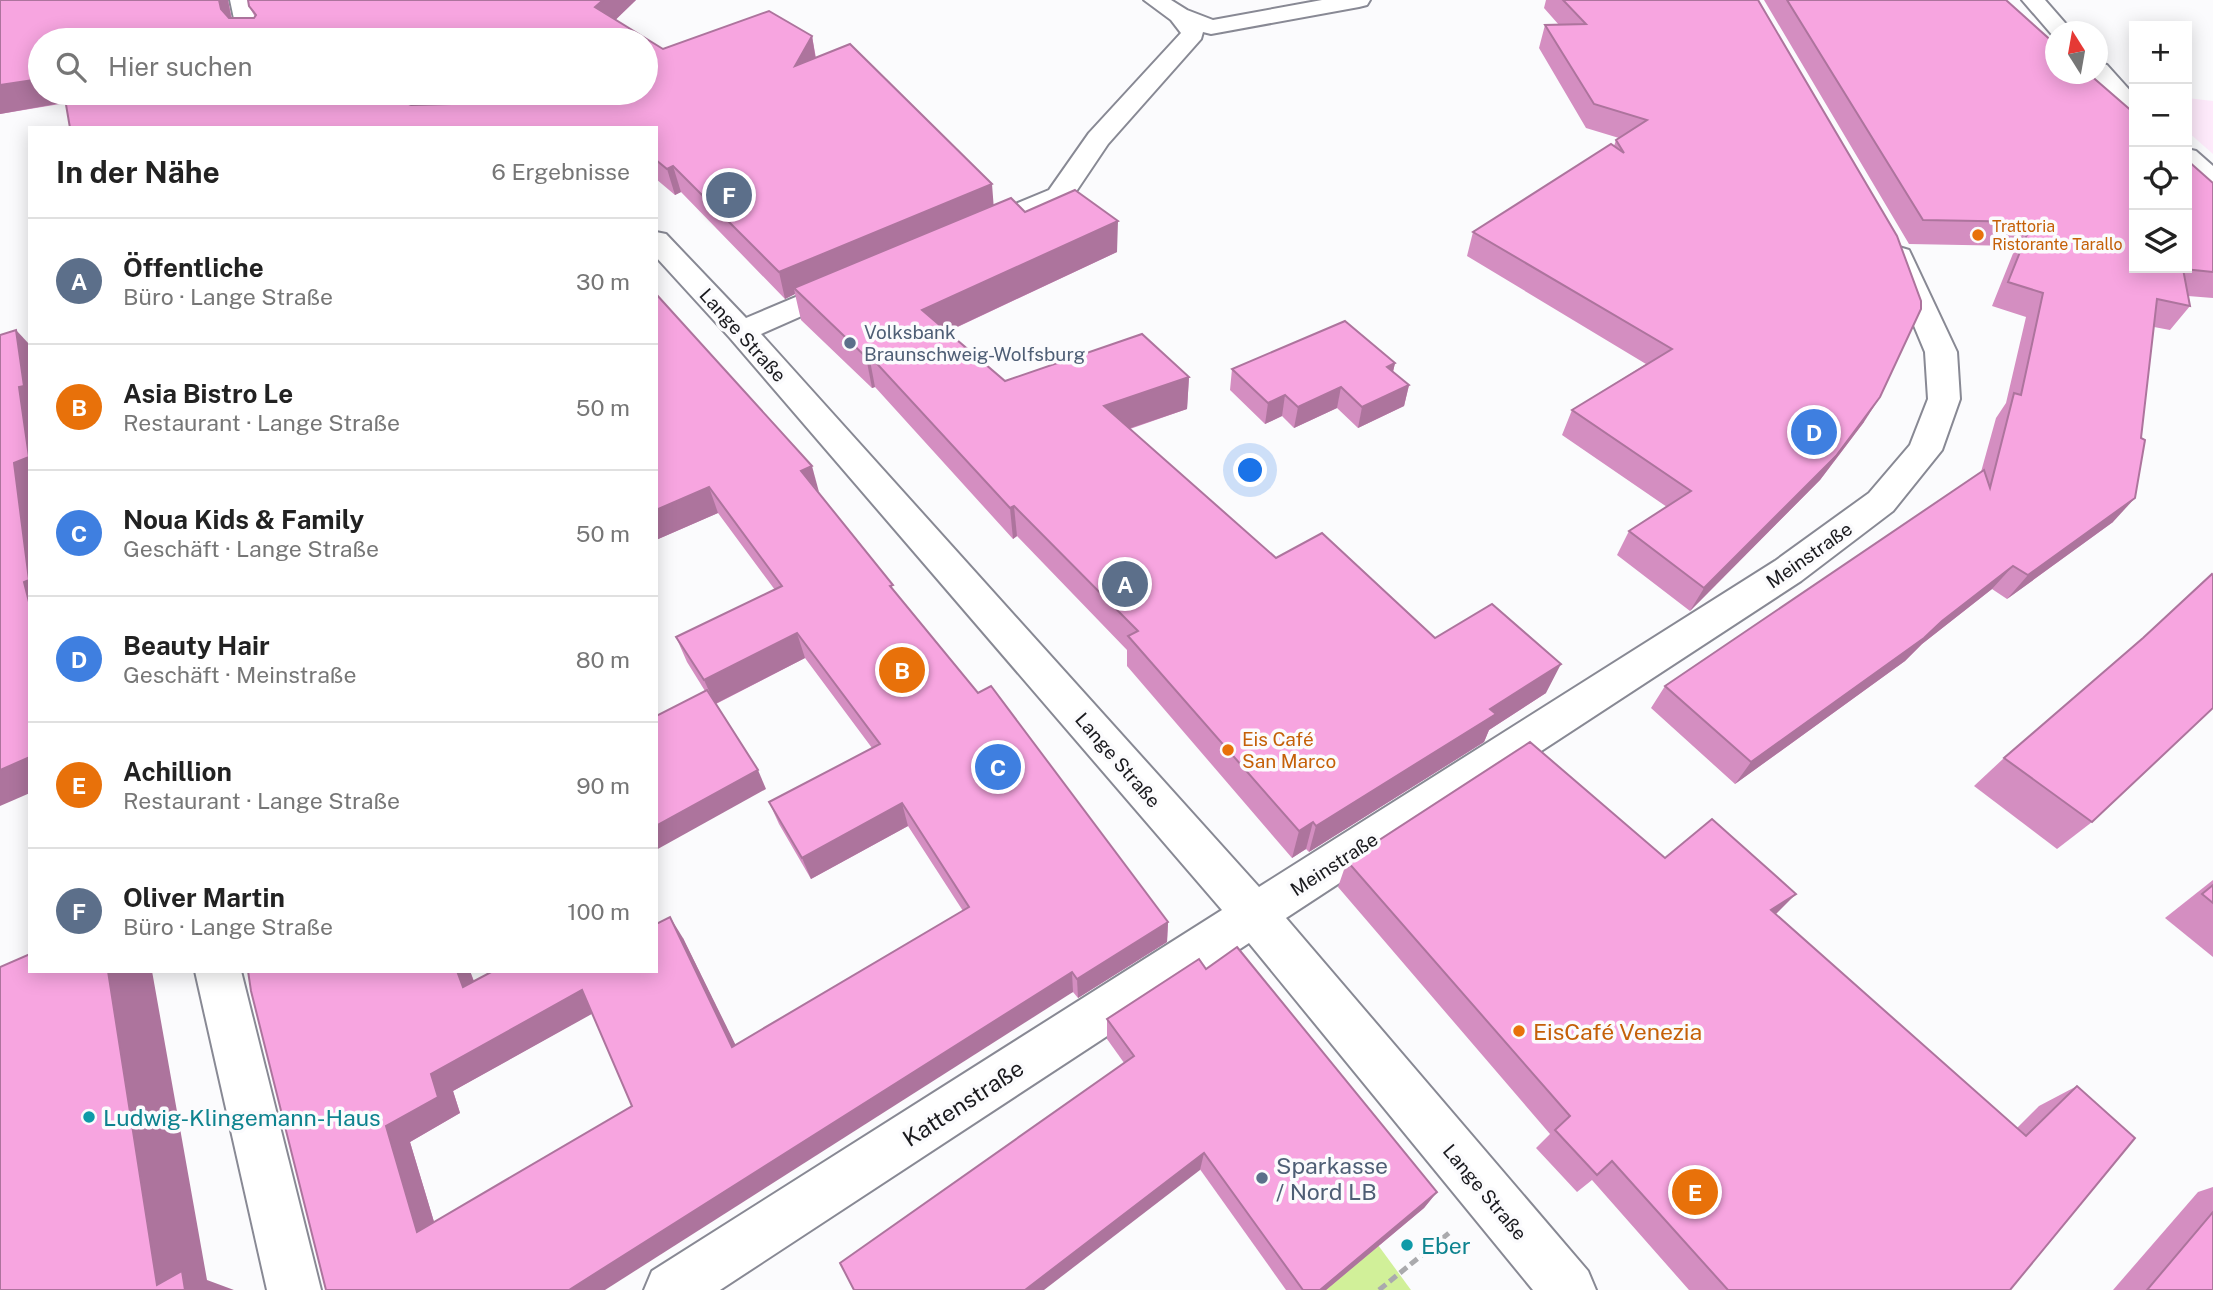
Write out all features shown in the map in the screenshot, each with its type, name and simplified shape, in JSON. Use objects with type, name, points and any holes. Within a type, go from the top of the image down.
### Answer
[{"type":"street","points":[[241,0],[248,28]]},
{"type":"street","points":[[1155,0],[1179,15],[1211,27],[1359,0]]},
{"type":"street","points":[[2033,0],[2052,21]]},
{"type":"street","points":[[957,239],[1059,196],[1098,139],[1193,34],[1179,15]]},
{"type":"street","points":[[2108,81],[2129,104]]},
{"type":"street","points":[[2192,161],[2213,180]]},
{"type":"street","name":"Meinstraße","points":[[1255,915],[1787,571],[1881,502],[1925,450],[1944,399],[1941,352],[1907,271],[1880,224]]},
{"type":"street","name":"Lange Straße","points":[[658,242],[741,331],[1255,915],[1490,1199],[1569,1290]]},
{"type":"street","points":[[741,331],[868,277]]},
{"type":"street","name":"Kattenstraße","points":[[671,1290],[1255,915]]},
{"type":"street","points":[[218,973],[294,1290]]},
{"type":"path","points":[[1379,1290],[1490,1199]]},
{"type":"shaded area","points":[[2192,99],[2213,101],[2213,154],[2192,135]]},
{"type":"green space","points":[[1378,1245],[1411,1290],[1325,1290]]},
{"type":"building","points":[[0,0],[219,0],[221,9],[229,18],[254,18],[256,15],[248,0],[603,0],[595,7],[629,28],[28,28],[28,81],[0,85]]},
{"type":"building","points":[[1563,0],[1758,0],[1897,236],[1921,301],[1921,309],[1880,397],[1836,456],[1704,588],[1629,531],[1691,491],[1572,410],[1672,349],[1473,232],[1611,144],[1624,153],[1616,140],[1647,120],[1594,104],[1545,25],[1586,24]]},
{"type":"building","points":[[1787,0],[2006,0],[2045,35],[2045,84],[2101,84],[2129,109],[2129,273],[2184,273],[2190,306],[2157,299],[2141,438],[2145,440],[2135,498],[2028,575],[2013,566],[1924,638],[1751,762],[1665,686],[1984,470],[1990,488],[2014,393],[2021,395],[2043,293],[2008,282],[2032,222],[1923,220]]},
{"type":"building","points":[[769,11],[812,36],[795,66],[850,44],[992,184],[779,272],[673,166],[667,169],[658,162],[658,126],[70,126],[66,105],[658,105],[658,46],[663,49]]},
{"type":"building","points":[[2192,164],[2213,183],[2213,272],[2192,270]]},
{"type":"building","points":[[1075,190],[1118,221],[922,310],[1005,381],[1142,334],[1189,377],[1104,406],[1276,558],[1322,533],[1435,638],[1492,604],[1561,664],[1490,709],[1496,714],[1316,826],[1313,822],[1299,831],[1128,636],[1138,631],[1014,506],[1010,508],[869,355],[866,357],[794,288],[1011,198],[1025,212]]},
{"type":"building","points":[[658,296],[812,466],[801,471],[893,585],[890,586],[978,693],[991,686],[1168,922],[1077,979],[1072,972],[569,1290],[326,1290],[248,973],[458,973],[463,987],[489,973],[658,973],[658,923],[670,917],[732,1047],[969,907],[902,803],[802,858],[769,802],[880,744],[797,633],[704,680],[676,637],[782,586],[709,487],[658,509]],"holes":[[[582,990],[632,1106],[417,1232],[386,1126],[438,1097],[431,1074]]]},
{"type":"building","points":[[1345,321],[1395,363],[1387,367],[1409,385],[1362,407],[1341,387],[1298,407],[1285,395],[1268,403],[1232,369]]},
{"type":"building","points":[[16,330],[24,386],[19,387],[28,457],[14,463],[28,572],[28,580],[24,582],[28,598],[28,758],[0,770],[0,335]]},
{"type":"building","points":[[2212,574],[2213,708],[2092,822],[2004,758],[2143,638]]},
{"type":"building","points":[[707,690],[758,770],[658,825],[658,715]]},
{"type":"building","points":[[1530,742],[1665,858],[1712,819],[1796,894],[1771,910],[2026,1136],[2077,1086],[2135,1138],[2010,1290],[1728,1290],[1612,1161],[1597,1175],[1555,1130],[1570,1116],[1347,861]]},
{"type":"building","points":[[2213,885],[2213,903],[2202,894]]},
{"type":"building","points":[[1237,947],[1437,1192],[1320,1290],[1303,1290],[1204,1153],[1025,1290],[854,1290],[840,1263],[1134,1056],[1107,1019],[1199,959],[1206,969]]},
{"type":"building","name":"Ludwig-Klingemann-Haus","points":[[28,955],[28,973],[108,973],[157,1285],[182,1271],[185,1290],[0,1290],[0,967]]},
{"type":"building","points":[[2213,1212],[2213,1290],[2147,1290]]},
{"type":"place","name":"Oliver Martin","points":[[729,195]]},
{"type":"place","name":"Trattoria Ristorante Tarallo","points":[[1978,235]]},
{"type":"place","name":"Volksbank Braunschweig-Wolfsburg","points":[[850,343]]},
{"type":"place","name":"Beauty Hair","points":[[1814,432]]},
{"type":"place","name":"Öffentliche","points":[[1125,584]]},
{"type":"place","name":"Asia Bistro Le","points":[[902,670]]},
{"type":"place","name":"Eis Café San Marco","points":[[1228,750]]},
{"type":"place","name":"Noua Kids & Family","points":[[998,767]]},
{"type":"place","name":"EisCafé Venezia","points":[[1519,1031]]},
{"type":"place","name":"Ludwig-Klingemann-Haus","points":[[89,1117]]},
{"type":"place","name":"Sparkasse / Nord LB","points":[[1262,1178]]},
{"type":"place","name":"Achillion","points":[[1695,1192]]},
{"type":"place","name":"Eber","points":[[1407,1245]]}]
